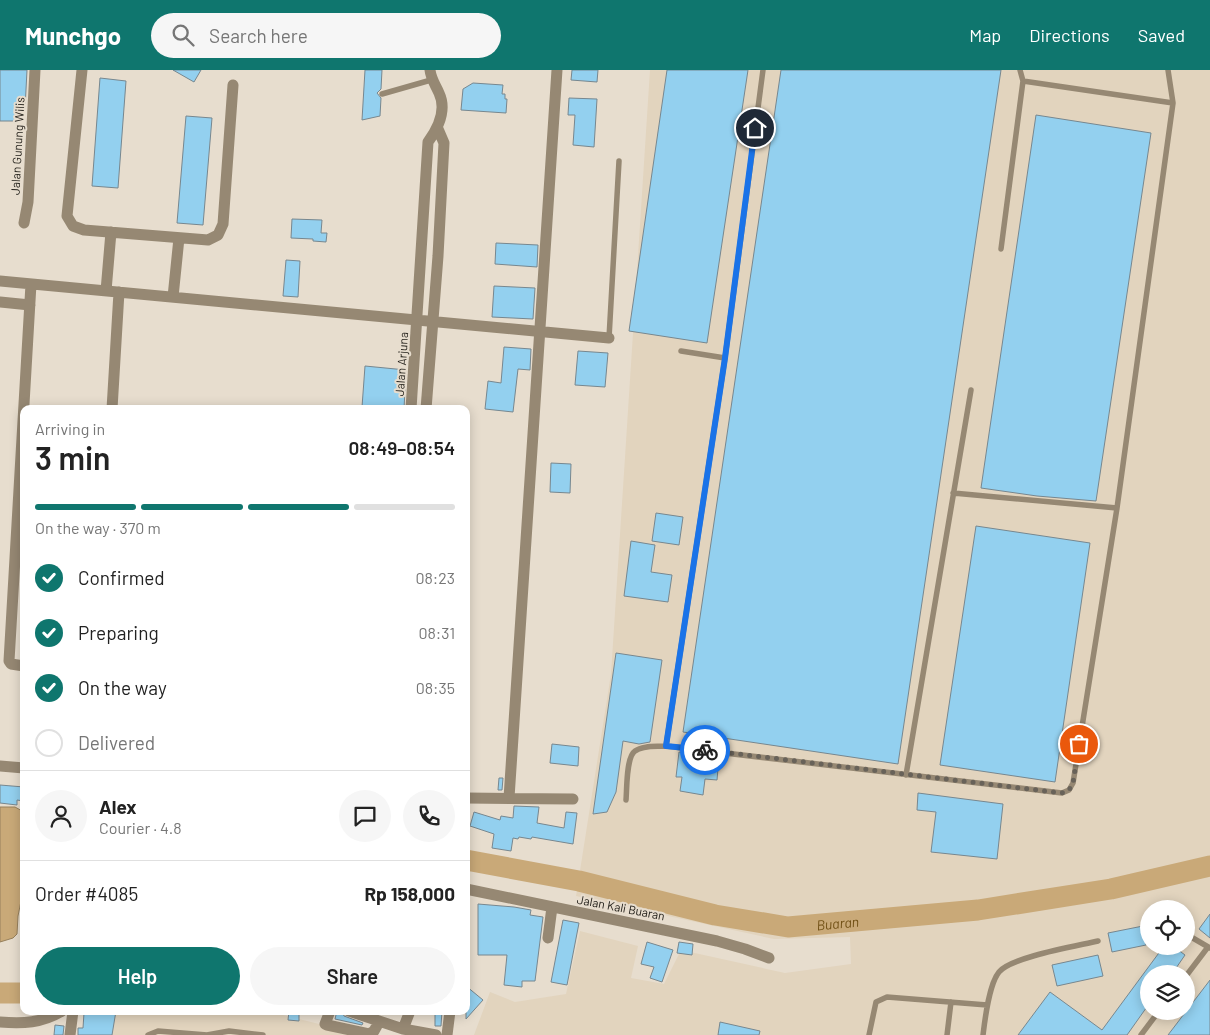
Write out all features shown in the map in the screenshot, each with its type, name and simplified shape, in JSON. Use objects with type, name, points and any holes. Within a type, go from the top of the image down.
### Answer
[{"type":"street","name":"Jalan Gunung Wilis","points":[[24,223],[28,202],[35,70]]},
{"type":"street","points":[[82,70],[67,216],[73,226],[84,230],[208,240],[218,235],[223,224],[233,85]]},
{"type":"street","points":[[510,798],[540,332],[554,71]]},
{"type":"street","points":[[426,405],[438,256],[444,142],[438,129],[442,102],[431,75]]},
{"type":"street","name":"Jalan Arjuna","points":[[411,405],[428,142],[438,129]]},
{"type":"street","points":[[106,291],[111,232]]},
{"type":"street","points":[[173,297],[179,238]]},
{"type":"street","points":[[421,255],[438,256]]},
{"type":"street","points":[[0,281],[609,338]]},
{"type":"street","points":[[25,405],[32,284]]},
{"type":"street","points":[[112,405],[119,292]]},
{"type":"street","points":[[0,302],[30,305]]},
{"type":"street","points":[[20,498],[9,662],[20,665]]},
{"type":"street","points":[[0,766],[20,768]]},
{"type":"street","points":[[470,798],[573,799]]},
{"type":"street","name":"Jalan Kali Buaran","points":[[470,890],[716,941],[745,948],[769,958]]},
{"type":"street","points":[[548,938],[552,907]]},
{"type":"street","points":[[0,1022],[18,1029],[54,1015]]},
{"type":"street","points":[[70,1035],[72,1015]]},
{"type":"street","points":[[329,1015],[325,1024],[369,1034],[374,1031],[378,1022]]},
{"type":"street","points":[[360,1015],[378,1022],[436,1035]]},
{"type":"street","points":[[403,1028],[408,1015]]},
{"type":"street","points":[[448,1035],[450,1015]]},
{"type":"lane","points":[[666,746],[725,358],[763,70]]},
{"type":"lane","points":[[1001,249],[1023,82],[1020,70]]},
{"type":"lane","points":[[626,800],[630,757],[635,751],[643,748],[666,746],[1062,793],[1069,790],[1073,783],[1117,508],[1172,104],[1168,70]]},
{"type":"lane","points":[[382,94],[431,75]]},
{"type":"lane","points":[[1023,82],[1172,104]]},
{"type":"lane","points":[[609,338],[619,161]]},
{"type":"lane","points":[[680,351],[725,358]]},
{"type":"lane","points":[[906,775],[971,390]]},
{"type":"lane","points":[[953,493],[1117,508]]},
{"type":"lane","points":[[1195,939],[1209,948],[1195,965]]},
{"type":"lane","points":[[983,1035],[987,1005],[999,972],[1013,962],[1098,941]]},
{"type":"lane","points":[[869,1035],[876,1002],[886,997],[987,1005]]},
{"type":"lane","points":[[946,1035],[951,1002]]},
{"type":"lane","points":[[1141,1035],[1152,1020]]},
{"type":"lane","points":[[148,1035],[158,1031],[207,1035],[229,1031],[263,1035]]},
{"type":"shaded area","points":[[650,70],[1210,70],[1210,1035],[474,1035],[490,992],[515,1002],[566,994],[580,931],[638,946],[631,978],[664,984],[681,950],[785,973],[851,964],[850,937],[774,939],[576,896],[611,674]]},
{"type":"shaded area","points":[[0,807],[15,807],[20,810],[20,906],[17,934],[13,938],[0,942]]},
{"type":"shaded area","points":[[112,1015],[283,1015],[363,1035],[109,1035]]},
{"type":"building","points":[[0,70],[27,70],[25,109],[17,109],[16,121],[0,121]]},
{"type":"building","points":[[173,70],[201,70],[194,82]]},
{"type":"building","points":[[365,70],[382,70],[381,89],[377,93],[381,98],[380,116],[362,120]]},
{"type":"building","points":[[572,70],[598,70],[597,82],[571,80]]},
{"type":"building","points":[[667,70],[748,70],[707,343],[629,331]]},
{"type":"building","points":[[781,70],[1001,70],[898,764],[683,732]]},
{"type":"building","points":[[100,78],[126,81],[118,188],[92,186]]},
{"type":"building","points":[[473,83],[503,85],[502,94],[505,94],[505,99],[507,99],[506,113],[461,110],[463,89]]},
{"type":"building","points":[[569,98],[597,99],[594,147],[573,145],[575,115],[568,115]]},
{"type":"building","points":[[1036,115],[1151,133],[1096,501],[1037,496],[981,488]]},
{"type":"building","points":[[186,116],[212,118],[203,225],[177,223]]},
{"type":"building","points":[[292,219],[322,220],[321,233],[327,233],[326,242],[313,241],[313,239],[291,238]]},
{"type":"building","points":[[496,243],[538,245],[537,267],[495,264]]},
{"type":"building","points":[[286,260],[300,261],[298,297],[283,296]]},
{"type":"building","points":[[494,286],[535,288],[533,319],[492,317]]},
{"type":"building","points":[[504,347],[531,349],[530,370],[518,369],[513,412],[485,409],[488,381],[501,383]]},
{"type":"building","points":[[578,351],[608,353],[605,387],[575,385]]},
{"type":"building","points":[[365,366],[406,370],[404,405],[362,405]]},
{"type":"building","points":[[551,463],[571,464],[570,493],[550,492]]},
{"type":"building","points":[[656,513],[683,517],[679,545],[652,541]]},
{"type":"building","points":[[976,526],[1090,543],[1055,782],[940,765]]},
{"type":"building","points":[[631,541],[655,545],[651,572],[672,575],[668,602],[624,596]]},
{"type":"building","points":[[616,653],[662,660],[650,742],[639,744],[623,741],[616,792],[607,812],[593,814]]},
{"type":"building","points":[[552,744],[579,747],[578,766],[550,763]]},
{"type":"building","points":[[679,752],[719,757],[717,780],[705,779],[703,795],[680,791],[682,777],[676,777]]},
{"type":"building","points":[[499,778],[503,778],[502,790],[498,790]]},
{"type":"building","points":[[0,785],[20,787],[20,800],[17,800],[17,805],[0,803]]},
{"type":"building","points":[[918,793],[1003,804],[997,859],[931,852],[936,812],[917,810]]},
{"type":"building","points":[[514,806],[539,807],[537,823],[564,828],[566,812],[577,813],[573,844],[532,837],[531,839],[519,837],[518,839],[513,838],[511,851],[492,848],[494,834],[470,826],[474,812],[500,820],[501,816],[513,818]]},
{"type":"building","points":[[478,904],[531,910],[530,915],[543,917],[535,981],[522,981],[522,987],[504,985],[507,955],[478,955]]},
{"type":"building","points":[[1210,914],[1210,938],[1199,929]]},
{"type":"building","points":[[563,920],[579,923],[567,985],[551,982]]},
{"type":"building","points":[[1140,927],[1140,946],[1112,952],[1108,933]]},
{"type":"building","points":[[647,942],[673,950],[662,982],[650,978],[654,967],[641,964]]},
{"type":"building","points":[[679,942],[693,944],[692,955],[677,953]]},
{"type":"building","points":[[1098,955],[1103,976],[1057,986],[1052,965]]},
{"type":"building","points":[[1157,955],[1185,955],[1178,965],[1150,965]]},
{"type":"building","points":[[1140,979],[1140,1017],[1127,1035],[1018,1035],[1050,992],[1102,1030]]},
{"type":"building","points":[[1210,980],[1210,1035],[1168,1035],[1179,1020],[1195,1020],[1195,1000]]},
{"type":"building","points":[[470,989],[483,1000],[470,1015]]},
{"type":"building","points":[[84,1015],[115,1015],[112,1035],[78,1035],[78,1028],[83,1028]]},
{"type":"building","points":[[289,1015],[299,1015],[299,1021],[288,1020]]},
{"type":"building","points":[[336,1015],[344,1015],[363,1023],[362,1025],[335,1019]]},
{"type":"building","points":[[435,1015],[442,1015],[441,1026],[435,1026]]},
{"type":"building","points":[[720,1022],[760,1031],[759,1035],[718,1035]]},
{"type":"building","points":[[55,1025],[64,1026],[63,1035],[54,1035]]},
{"type":"waterway","name":"Buaran","points":[[470,861],[579,881],[715,915],[788,927],[978,910],[1111,889],[1210,866]]},
{"type":"waterway","name":"Buaran","points":[[0,993],[20,993]]},
{"type":"way so far","points":[[705,750],[1062,793],[1069,790],[1073,783],[1079,744]]},
{"type":"route","points":[[705,750],[666,746],[725,358],[755,128]]}]
